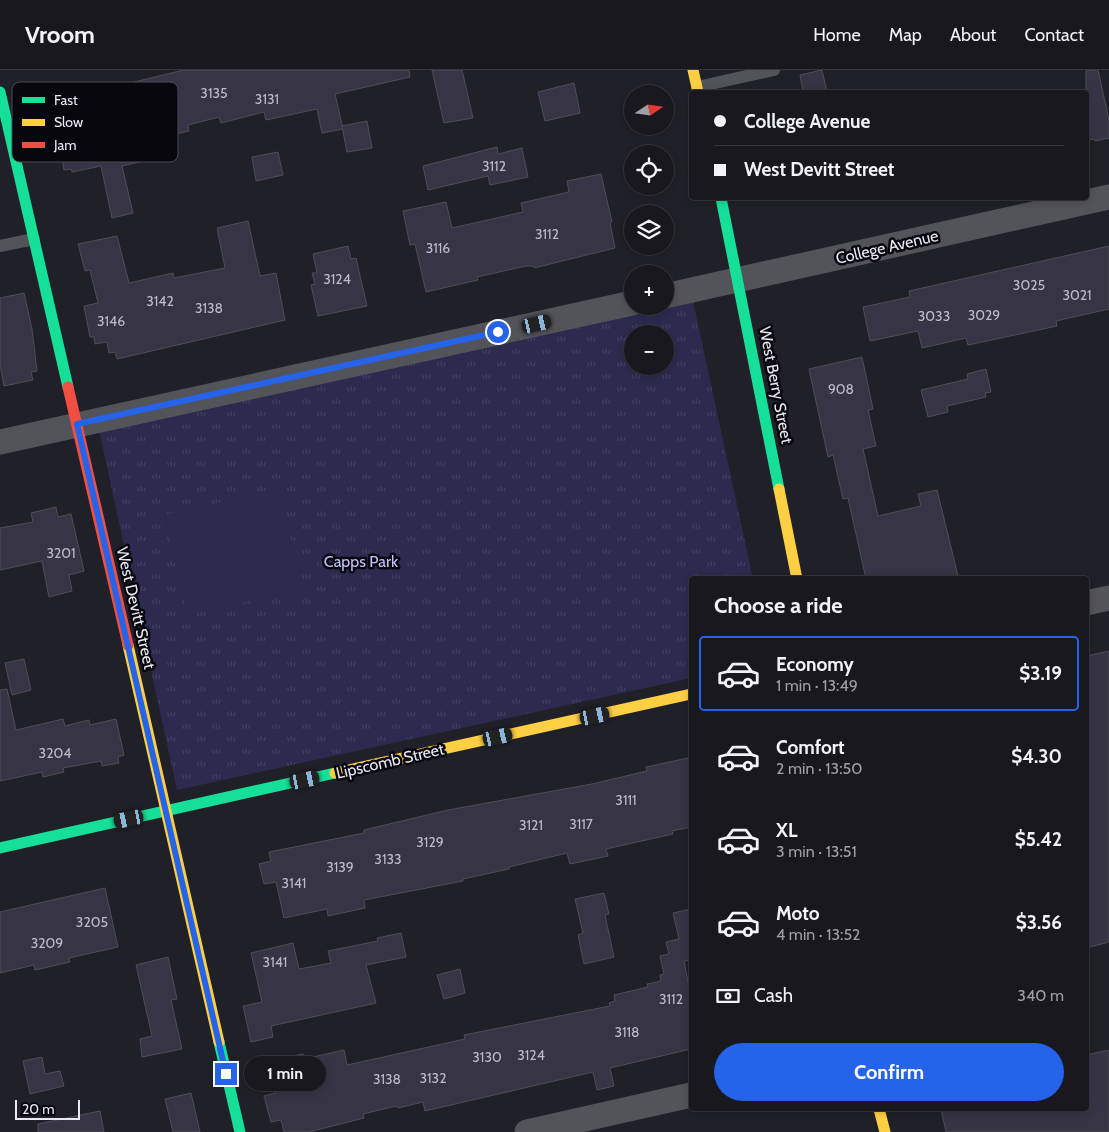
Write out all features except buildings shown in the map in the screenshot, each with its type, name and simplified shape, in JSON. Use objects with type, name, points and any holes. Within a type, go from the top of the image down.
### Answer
[{"type":"street","points":[[693,70],[698,90]]},
{"type":"street","name":"West Devitt Street","points":[[0,92],[12,144]]},
{"type":"street","name":"West Devitt Street","points":[[16,162],[240,1132]]},
{"type":"street","name":"College Avenue","points":[[674,294],[1109,197]]},
{"type":"street","name":"West Berry Street","points":[[721,200],[739,280],[796,576]]},
{"type":"street","points":[[0,442],[624,305]]},
{"type":"street","points":[[1089,602],[1109,598]]},
{"type":"street","name":"Lipscomb Street","points":[[0,848],[689,694]]},
{"type":"street","points":[[541,1130],[689,1095]]},
{"type":"street","points":[[879,1111],[884,1132]]},
{"type":"lane","points":[[698,90],[774,70]]},
{"type":"lane","points":[[0,246],[34,239]]},
{"type":"green space","name":"Capps Park","points":[[693,301],[752,576],[689,576],[689,678],[177,790],[99,430],[629,315],[674,315],[674,305]]},
{"type":"green space","points":[[280,489],[302,589],[187,615],[165,515]]},
{"type":"traffic: fast","points":[[0,92],[12,144]]},
{"type":"traffic: fast","points":[[16,162],[68,387]]},
{"type":"traffic: fast","points":[[721,200],[779,489]]},
{"type":"traffic: fast","points":[[0,848],[335,773]]},
{"type":"traffic: fast","points":[[219,1042],[240,1132]]},
{"type":"traffic: slow","points":[[693,70],[698,90]]},
{"type":"traffic: slow","points":[[779,489],[796,576]]},
{"type":"traffic: slow","points":[[128,645],[219,1042]]},
{"type":"traffic: slow","points":[[335,773],[689,694]]},
{"type":"traffic: slow","points":[[880,1111],[885,1132]]},
{"type":"traffic: jam","points":[[68,387],[128,645]]},
{"type":"route","points":[[226,1074],[77,424],[498,332]]}]
